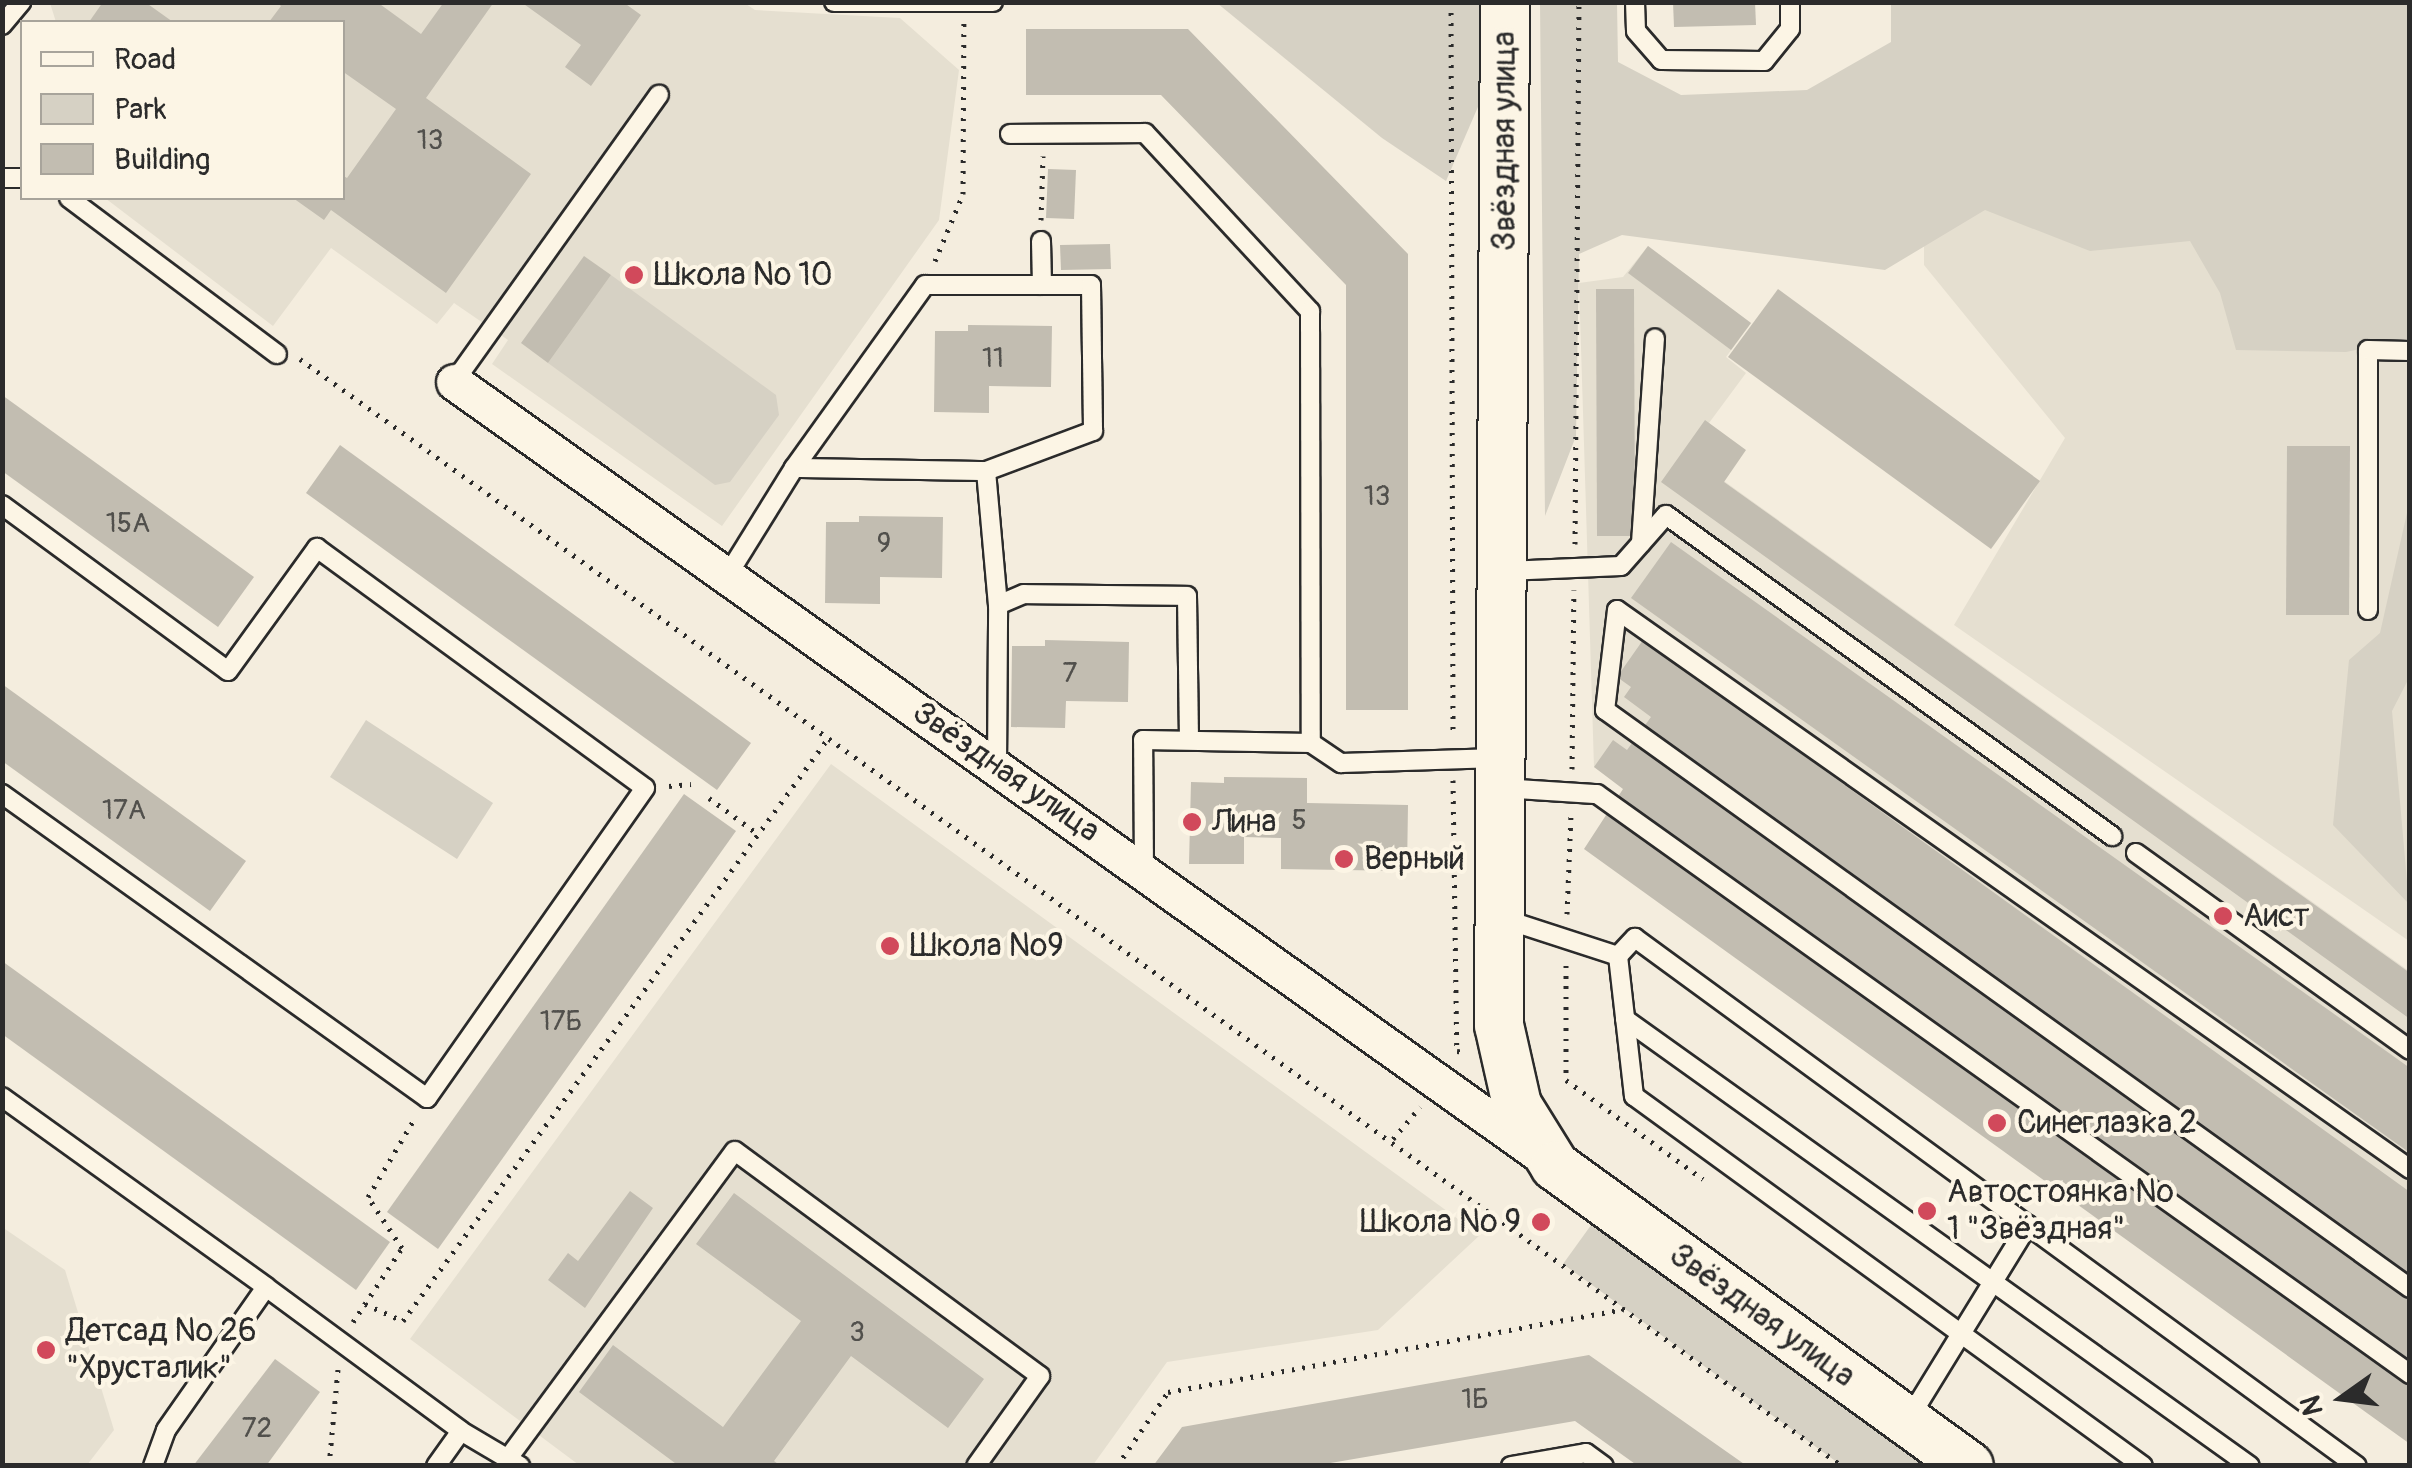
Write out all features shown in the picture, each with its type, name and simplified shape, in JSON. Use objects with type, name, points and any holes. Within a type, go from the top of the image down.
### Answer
[{"type":"street","name":"Звёздная улица","points":[[1505,2],[1506,571],[1499,1026],[1517,1106],[1555,1166]]},
{"type":"street","name":"Звёздная улица","points":[[454,382],[1144,869],[1970,1466]]},
{"type":"lane","points":[[2,25],[21,2]]},
{"type":"lane","points":[[834,2],[993,2]]},
{"type":"lane","points":[[1635,2],[1636,31],[1660,60],[1764,61],[1790,29],[1790,2]]},
{"type":"lane","points":[[454,382],[659,95]]},
{"type":"lane","points":[[1010,134],[1144,134],[1310,311],[1311,743]]},
{"type":"lane","points":[[71,200],[277,354]]},
{"type":"lane","points":[[1041,240],[1042,285]]},
{"type":"lane","points":[[727,576],[794,468],[925,284],[1092,285],[1092,431],[986,470],[794,468]]},
{"type":"lane","points":[[1641,542],[1655,338]]},
{"type":"lane","points":[[2368,610],[2368,350],[2410,351]]},
{"type":"lane","points":[[986,470],[998,605],[996,767]]},
{"type":"lane","points":[[2,505],[228,670],[317,548],[646,788],[428,1098],[2,794]]},
{"type":"lane","points":[[1506,571],[1621,566],[1666,515],[2112,836]]},
{"type":"lane","points":[[998,605],[1024,594],[1187,596],[1189,740]]},
{"type":"lane","points":[[2410,1169],[1617,610],[1605,710],[2410,1288]]},
{"type":"lane","points":[[1144,869],[1143,740],[1311,743],[1342,763],[1452,760],[1597,794],[2410,1374]]},
{"type":"lane","points":[[2136,853],[2410,1050]]},
{"type":"lane","points":[[1501,918],[1618,956]]},
{"type":"lane","points":[[2142,1466],[1634,1096],[1618,956],[1635,938],[2358,1466]]},
{"type":"lane","points":[[1625,1019],[2250,1466]]},
{"type":"lane","points":[[2,1098],[460,1431],[514,1461],[735,1151],[1040,1376],[976,1466]]},
{"type":"lane","points":[[1908,1421],[1990,1280],[2028,1225]]},
{"type":"lane","points":[[153,1466],[166,1430],[266,1287]]},
{"type":"lane","points":[[436,1466],[460,1431]]},
{"type":"lane","points":[[1511,1466],[1586,1452],[1604,1466]]},
{"type":"path","points":[[1451,2],[1452,760],[1457,1050],[1506,1058],[1566,1055]]},
{"type":"path","points":[[925,284],[962,194],[967,102],[961,5]]},
{"type":"path","points":[[1041,240],[1044,133]]},
{"type":"path","points":[[277,354],[306,360],[1842,1466]]},
{"type":"path","points":[[365,1304],[403,1322],[829,737]]},
{"type":"path","points":[[710,798],[758,834]]},
{"type":"path","points":[[330,1466],[340,1342],[402,1248],[368,1197],[428,1098]]},
{"type":"path","points":[[1117,1466],[1168,1392],[1625,1309]]},
{"type":"shaded area","name":"Школа № 10","points":[[743,2],[755,10],[900,18],[959,70],[939,220],[722,526],[492,364],[508,340],[454,303],[437,324],[331,248],[273,326],[108,200],[345,200],[345,20],[55,20],[50,3]]},
{"type":"shaded area","points":[[1924,3],[2409,3],[2409,941],[1954,625],[2065,438],[1924,265]]},
{"type":"shaded area","points":[[1648,246],[1751,323],[1726,357],[1746,373],[1709,423],[1724,481],[2409,971],[2409,1355],[1594,767],[1579,283],[1623,277]]},
{"type":"shaded area","name":"Школа №9","points":[[831,764],[1480,1235],[1378,1330],[1167,1362],[1093,1465],[579,1465],[410,1339]]},
{"type":"shaded area","name":"Детсад № 26 \"Хрусталик\"","points":[[2,1227],[65,1270],[114,1430],[87,1465],[3,1465]]},
{"type":"green space","points":[[1217,3],[1491,3],[1493,72],[1446,181],[1382,138]]},
{"type":"green space","points":[[1540,3],[1617,3],[1618,62],[1681,95],[1807,90],[1891,42],[1891,3],[2409,3],[2409,339],[2346,352],[2236,350],[2220,293],[2190,241],[2090,251],[1985,210],[1885,270],[1622,235],[1579,254],[1576,436],[1545,516]]},
{"type":"green space","points":[[611,275],[776,395],[779,415],[730,482],[715,485],[548,363]]},
{"type":"green space","points":[[2409,504],[2409,678],[2392,711],[2409,904],[2333,825],[2349,660],[2380,633]]},
{"type":"green space","points":[[366,720],[493,803],[457,859],[330,777]]},
{"type":"green space","points":[[1607,1203],[1969,1465],[1841,1465],[1563,1264]]},
{"type":"building","points":[[103,2],[145,2],[170,20],[90,20]]},
{"type":"building","points":[[276,2],[377,2],[421,34],[444,2],[494,2],[426,98],[531,174],[446,293],[331,210],[324,220],[296,200],[345,200],[345,177],[396,109],[345,73],[345,20],[270,20],[281,6]]},
{"type":"building","points":[[521,2],[623,2],[641,15],[591,86],[565,67],[581,45]]},
{"type":"building","points":[[1673,2],[1755,2],[1756,25],[1674,27]]},
{"type":"building","points":[[1026,29],[1188,29],[1408,254],[1408,710],[1346,710],[1346,285],[1161,95],[1026,95]]},
{"type":"building","points":[[1048,169],[1076,170],[1074,219],[1046,218]]},
{"type":"building","points":[[1110,244],[1111,269],[1061,270],[1060,245]]},
{"type":"building","points":[[1648,246],[1751,323],[1731,350],[1628,273]]},
{"type":"building","points":[[584,256],[611,275],[548,363],[521,343]]},
{"type":"building","points":[[1596,289],[1634,289],[1635,536],[1597,536]]},
{"type":"building","points":[[1778,289],[2040,481],[1991,549],[1728,357]]},
{"type":"building","points":[[968,325],[1052,326],[1051,387],[989,386],[989,413],[934,412],[935,331],[968,331]]},
{"type":"building","points":[[2,395],[254,577],[218,627],[2,471]]},
{"type":"building","points":[[1705,420],[1746,450],[1724,482],[2410,973],[2410,1019],[1661,482]]},
{"type":"building","points":[[340,445],[751,743],[717,790],[306,493]]},
{"type":"building","points":[[2287,446],[2350,446],[2349,615],[2286,615]]},
{"type":"building","points":[[859,516],[943,517],[942,578],[880,577],[880,604],[825,603],[826,522],[859,522]]},
{"type":"building","points":[[1671,542],[2410,1068],[2410,1153],[1631,598]]},
{"type":"building","points":[[1045,640],[1129,642],[1128,702],[1066,701],[1065,728],[1011,727],[1012,646],[1045,646]]},
{"type":"building","points":[[1643,640],[2410,1192],[2410,1444],[1584,849],[1623,789],[1594,767],[1613,740],[1627,750],[1651,717],[1624,697],[1631,687],[1617,677]]},
{"type":"building","points":[[2,684],[246,861],[210,911],[2,761]]},
{"type":"building","points":[[1224,777],[1307,778],[1307,803],[1408,805],[1407,871],[1281,869],[1281,838],[1244,837],[1244,864],[1189,864],[1191,782],[1224,783]]},
{"type":"building","points":[[684,794],[736,831],[438,1249],[387,1212]]},
{"type":"building","points":[[2,961],[390,1242],[356,1290],[2,1034]]},
{"type":"building","points":[[630,1191],[653,1208],[585,1308],[548,1280],[568,1253],[578,1261]]},
{"type":"building","points":[[734,1193],[984,1379],[948,1428],[851,1356],[774,1461],[781,1466],[679,1466],[579,1392],[613,1345],[723,1427],[801,1321],[696,1244]]},
{"type":"building","points":[[1589,1355],[1747,1466],[1638,1466],[1575,1421],[1313,1466],[1153,1466],[1182,1427]]},
{"type":"building","points":[[275,1359],[320,1392],[266,1466],[193,1466]]},
{"type":"place","name":"Школа № 10","points":[[634,275]]},
{"type":"place","name":"Лина","points":[[1192,822]]},
{"type":"place","name":"Верный","points":[[1344,859]]},
{"type":"place","name":"Аист","points":[[2223,916]]},
{"type":"place","name":"Школа №9","points":[[890,946]]},
{"type":"place","name":"Синеглазка 2","points":[[1997,1123]]},
{"type":"place","name":"Автостоянка № 1 \"Звёздная\"","points":[[1927,1211]]},
{"type":"place","name":"Школа № 9","points":[[1541,1222]]},
{"type":"place","name":"Детсад № 26 \"Хрусталик\"","points":[[46,1350]]}]
